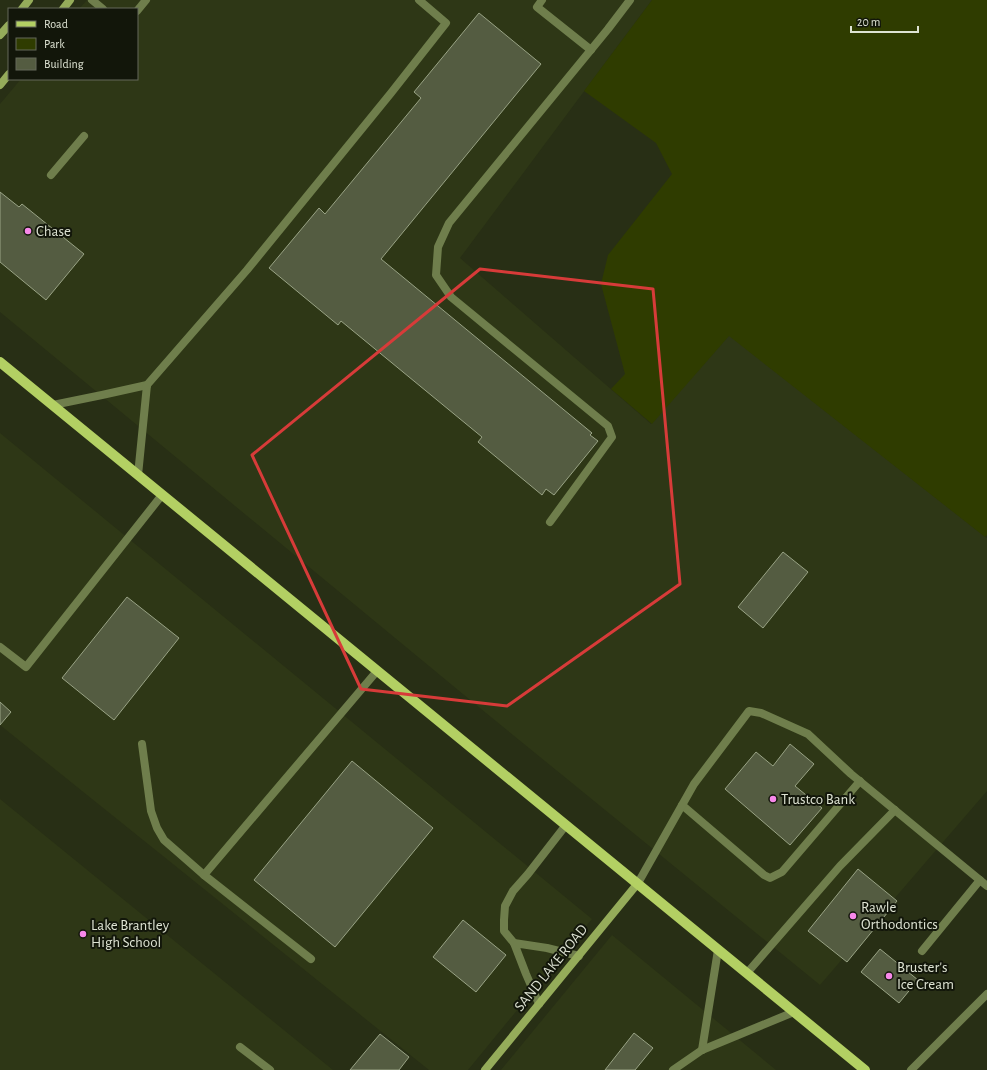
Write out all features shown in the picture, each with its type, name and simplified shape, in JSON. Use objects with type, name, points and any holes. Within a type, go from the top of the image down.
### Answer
[{"type":"main road","points":[[0,362],[865,1070]]},
{"type":"street","points":[[23,8],[29,0]]},
{"type":"street","points":[[64,8],[70,0]]},
{"type":"street","points":[[92,0],[102,8]]},
{"type":"street","points":[[138,10],[146,0]]},
{"type":"street","points":[[53,405],[102,396],[147,385],[248,270],[391,94],[446,23],[419,0]]},
{"type":"street","points":[[542,0],[537,7],[591,50]]},
{"type":"street","points":[[550,522],[612,437],[608,426],[451,297],[436,275],[438,247],[449,223],[591,50],[630,0]]},
{"type":"street","points":[[0,36],[8,26]]},
{"type":"street","points":[[0,85],[8,75]]},
{"type":"street","points":[[50,175],[84,136]]},
{"type":"street","points":[[138,475],[147,385]]},
{"type":"street","points":[[0,647],[26,667],[162,495]]},
{"type":"street","points":[[204,875],[377,671]]},
{"type":"street","points":[[638,883],[694,784],[749,711],[761,712],[808,734],[860,781],[987,886]]},
{"type":"street","points":[[142,744],[151,811],[157,828],[164,840],[204,875],[311,959]]},
{"type":"street","points":[[682,805],[764,875],[770,878],[782,872],[860,781]]},
{"type":"street","points":[[747,973],[840,866],[895,810]]},
{"type":"street","points":[[539,1004],[514,943],[504,931],[505,906],[513,891],[566,825]]},
{"type":"street","points":[[922,951],[980,880]]},
{"type":"street","name":"SAND LAKE ROAD","points":[[485,1070],[638,883]]},
{"type":"street","points":[[514,943],[547,948],[579,956]]},
{"type":"street","points":[[702,1050],[718,950]]},
{"type":"street","points":[[911,1070],[987,994]]},
{"type":"street","points":[[673,1070],[702,1050],[794,1012]]},
{"type":"street","points":[[240,1047],[270,1070]]},
{"type":"highlighted area","points":[[480,269],[653,289],[680,584],[507,706],[361,689],[252,455]]},
{"type":"shaded area","points":[[87,0],[652,0],[460,258],[651,424],[729,335],[987,538],[987,791],[820,985],[475,704],[0,312],[0,104],[20,80],[138,80],[138,8],[80,8]]},
{"type":"shaded area","points":[[0,433],[592,919],[468,1070],[429,1070],[0,725]]},
{"type":"shaded area","name":"Lake Brantley High School","points":[[0,799],[333,1070],[0,1070]]},
{"type":"shaded area","points":[[612,935],[776,1070],[501,1070]]},
{"type":"green space","points":[[652,0],[987,0],[987,535],[985,537],[729,336],[652,424],[611,389],[625,374],[601,284],[608,255],[672,174],[656,143],[584,91]]},
{"type":"building","points":[[479,13],[541,64],[381,259],[592,433],[590,435],[598,441],[554,495],[546,489],[542,495],[478,442],[482,437],[341,321],[338,325],[269,268],[319,208],[325,214],[421,98],[414,92]]},
{"type":"building","name":"Chase","points":[[0,192],[19,207],[22,204],[84,254],[46,300],[0,262]]},
{"type":"building","points":[[783,552],[808,572],[763,628],[738,607]]},
{"type":"building","points":[[127,597],[179,638],[114,720],[62,678]]},
{"type":"building","points":[[0,702],[11,712],[0,725]]},
{"type":"building","name":"Trustco Bank","points":[[790,744],[814,764],[795,786],[822,808],[790,845],[725,789],[756,752],[773,766]]},
{"type":"building","points":[[352,761],[433,828],[335,947],[254,880]]},
{"type":"building","name":"Rawle Orthodontics","points":[[858,869],[897,901],[847,962],[808,931]]},
{"type":"building","points":[[463,920],[506,955],[476,992],[433,957]]},
{"type":"building","name":"Bruster's Ice Cream","points":[[880,949],[918,980],[899,1003],[861,972]]},
{"type":"building","points":[[634,1033],[653,1048],[635,1070],[605,1070]]},
{"type":"building","points":[[380,1034],[409,1057],[399,1070],[350,1070]]},
{"type":"place","name":"Chase","points":[[28,231]]},
{"type":"place","name":"Trustco Bank","points":[[773,799]]},
{"type":"place","name":"Rawle Orthodontics","points":[[853,916]]},
{"type":"place","name":"Lake Brantley High School","points":[[83,934]]},
{"type":"place","name":"Bruster's Ice Cream","points":[[889,976]]}]
